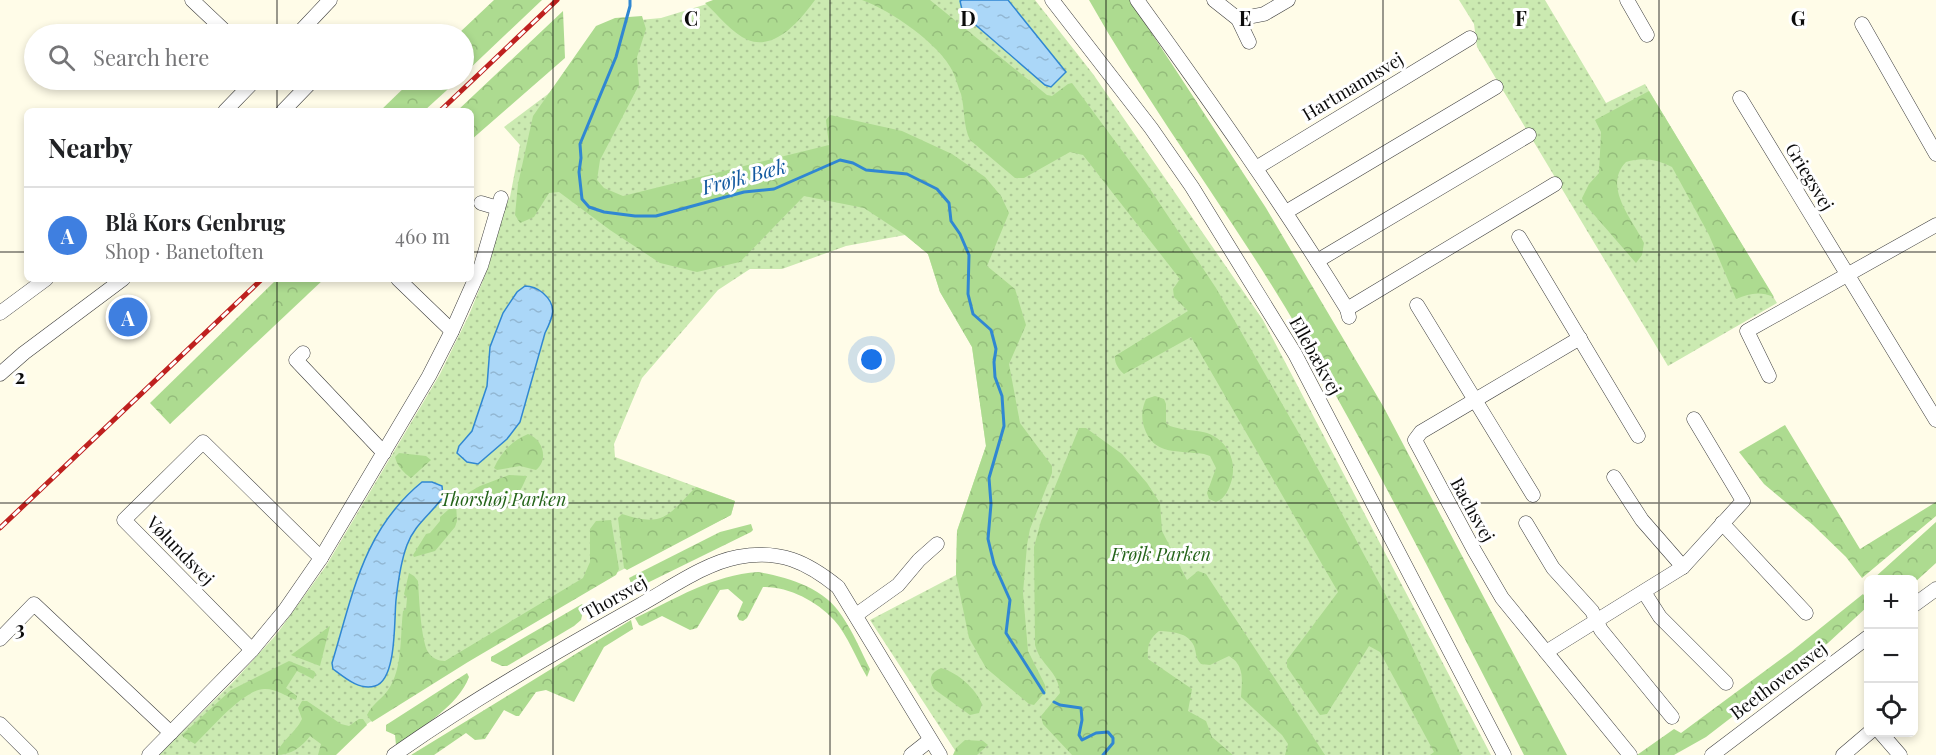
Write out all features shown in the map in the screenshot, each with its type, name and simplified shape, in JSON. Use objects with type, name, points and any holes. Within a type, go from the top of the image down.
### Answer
[{"type":"street","points":[[192,0],[217,24]]},
{"type":"street","points":[[307,24],[330,0]]},
{"type":"street","name":"Ellebækvej","points":[[1052,0],[1151,128],[1192,187],[1295,354],[1504,755]]},
{"type":"street","points":[[1137,0],[1286,212],[1348,313],[1555,184]]},
{"type":"street","points":[[1214,0],[1238,19],[1249,42]]},
{"type":"street","points":[[1238,19],[1264,14],[1288,0]]},
{"type":"street","points":[[1627,0],[1647,35]]},
{"type":"street","points":[[1862,24],[1936,154]]},
{"type":"street","name":"Hartmannsvej","points":[[1256,168],[1470,38]]},
{"type":"street","points":[[1286,212],[1496,87]]},
{"type":"street","points":[[228,108],[245,90]]},
{"type":"street","points":[[286,108],[303,90]]},
{"type":"street","name":"Griegsvej","points":[[1740,98],[1936,420]]},
{"type":"street","points":[[1317,261],[1529,135]]},
{"type":"street","points":[[474,282],[500,203],[480,203]]},
{"type":"street","points":[[1769,376],[1747,331],[1936,225]]},
{"type":"street","points":[[1519,237],[1638,436]]},
{"type":"street","points":[[0,313],[42,282]]},
{"type":"street","points":[[0,374],[24,353],[119,282]]},
{"type":"street","points":[[401,282],[452,331]]},
{"type":"street","points":[[149,755],[252,650],[285,610],[321,558],[429,376],[474,282]]},
{"type":"street","points":[[1417,305],[1533,495]]},
{"type":"street","name":"Bachsvej","points":[[1580,338],[1421,432],[1415,440],[1502,598],[1630,755]]},
{"type":"street","points":[[303,353],[296,360],[384,453]]},
{"type":"street","points":[[1546,652],[1683,567],[1743,501],[1694,419]]},
{"type":"street","name":"Vølundsvej","points":[[252,650],[124,520],[203,442],[321,558]]},
{"type":"street","points":[[1614,477],[1642,520],[1683,567]]},
{"type":"street","points":[[1527,523],[1553,568],[1592,611],[1601,630],[1672,717]]},
{"type":"street","points":[[1722,524],[1806,613]]},
{"type":"street","points":[[856,615],[898,585],[919,560],[937,544]]},
{"type":"street","name":"Thorsvej","points":[[394,755],[441,722],[560,649],[708,568],[737,557],[771,555],[800,561],[818,570],[838,587],[940,755]]},
{"type":"street","points":[[1918,602],[1936,589]]},
{"type":"street","points":[[1644,592],[1660,616],[1726,683]]},
{"type":"street","points":[[0,639],[34,604],[171,733]]},
{"type":"street","name":"Beethovensvej","points":[[1712,755],[1864,641]]},
{"type":"street","points":[[0,724],[31,755]]},
{"type":"street","points":[[1843,755],[1864,737]]},
{"type":"street","points":[[1884,737],[1900,755]]},
{"type":"street","points":[[911,755],[930,740]]},
{"type":"green space","points":[[494,0],[542,0],[474,65],[474,24],[469,24]]},
{"type":"green space","points":[[713,0],[815,0],[803,16],[787,31],[768,41],[758,42],[742,37],[725,23],[705,3]]},
{"type":"green space","name":"Frøjk Parken","points":[[720,0],[1035,0],[1093,74],[1263,320],[1491,755],[958,755],[870,620],[956,575],[957,531],[986,446],[972,347],[940,292],[928,254],[905,235],[846,246],[782,269],[750,269],[718,290],[642,378],[614,444],[615,457],[735,501],[731,515],[596,583],[427,682],[360,729],[335,755],[159,755],[234,681],[276,635],[326,566],[440,374],[469,315],[488,268],[505,206],[510,197],[520,145],[504,127],[552,91],[608,23],[661,18]]},
{"type":"green space","points":[[862,0],[930,0],[1047,95],[1052,96],[1072,83],[1146,183],[1216,288],[1297,430],[1405,631],[1461,755],[1430,755],[1434,752],[1380,652],[1369,646],[1327,714],[1320,715],[1287,667],[1287,660],[1338,592],[1191,337],[1124,374],[1115,361],[1115,356],[1188,311],[1174,297],[1173,289],[1180,279],[1083,155],[1070,152],[1024,178],[1015,178],[970,140],[966,129],[961,94],[947,61],[913,29]]},
{"type":"green space","points":[[1089,0],[1130,0],[1266,208],[1383,406],[1567,755],[1524,755],[1387,490],[1301,334],[1249,250],[1140,85]]},
{"type":"green space","points":[[1459,0],[1545,0],[1606,103],[1645,84],[1777,303],[1668,366],[1477,47],[1474,24]]},
{"type":"green space","points":[[563,11],[565,58],[474,137],[474,108],[460,108]]},
{"type":"green space","points":[[642,16],[646,29],[637,57],[639,85],[600,160],[597,180],[604,188],[623,196],[829,145],[826,120],[830,115],[902,131],[952,154],[985,177],[1001,196],[1009,213],[987,266],[1015,289],[1026,325],[1009,364],[1020,423],[1052,466],[1052,473],[1030,529],[1023,593],[1028,651],[1046,691],[1034,705],[1029,704],[986,668],[969,638],[956,575],[957,531],[986,446],[972,347],[940,292],[928,254],[905,235],[864,208],[804,196],[740,262],[697,272],[660,263],[559,192],[549,193],[534,217],[520,223],[515,215],[518,184],[533,116],[596,26],[615,18]]},
{"type":"green space","points":[[402,90],[447,90],[427,108],[383,108]]},
{"type":"green space","points":[[1649,91],[1774,297],[1755,294],[1736,299],[1709,235],[1672,167],[1644,159],[1626,162],[1619,172],[1618,193],[1644,243],[1642,255],[1636,263],[1583,202],[1582,198],[1589,184],[1599,173],[1601,132],[1595,120]]},
{"type":"green space","points":[[274,282],[321,282],[170,424],[150,403]]},
{"type":"green space","points":[[1155,396],[1164,399],[1166,423],[1170,426],[1211,435],[1218,438],[1228,450],[1233,464],[1232,479],[1227,493],[1216,502],[1209,499],[1207,493],[1216,468],[1210,456],[1168,450],[1154,443],[1148,436],[1143,423],[1143,409],[1146,399]]},
{"type":"green space","points":[[1785,425],[1860,549],[1936,502],[1936,516],[1862,578],[1846,557],[1813,525],[1764,484],[1739,452]]},
{"type":"green space","points":[[1079,428],[1086,428],[1122,454],[1147,483],[1160,503],[1162,531],[1187,580],[1198,571],[1206,574],[1325,755],[1285,755],[1288,744],[1282,735],[1241,697],[1241,674],[1238,664],[1229,656],[1210,665],[1201,664],[1188,638],[1169,632],[1159,631],[1153,637],[1148,647],[1148,659],[1192,689],[1188,711],[1206,721],[1212,737],[1233,755],[1072,755],[1043,724],[1041,716],[1060,693],[1053,673],[1037,652],[1035,645],[1034,547],[1041,521]]},
{"type":"green space","points":[[528,434],[541,445],[542,461],[536,470],[520,466],[497,470],[494,468],[508,448]]},
{"type":"green space","points":[[399,453],[426,456],[431,460],[411,478],[397,463],[395,457]]},
{"type":"green space","name":"Thorshøj Parken","points":[[509,475],[527,476],[516,497],[510,503],[496,505],[466,494],[480,486]]},
{"type":"green space","points":[[696,487],[735,501],[731,515],[627,570],[624,568],[618,518],[622,514],[647,520],[664,516],[679,505]]},
{"type":"green space","points":[[456,503],[455,527],[435,551],[414,557],[413,555],[426,534],[430,533],[440,521],[440,517]]},
{"type":"green space","points":[[611,520],[619,569],[616,575],[468,662],[372,722],[367,715],[393,682],[399,662],[403,611],[406,609],[407,598],[404,594],[409,573],[418,581],[421,618],[428,652],[438,660],[445,661],[583,578],[590,562],[590,529],[596,521]]},
{"type":"green space","points":[[1936,522],[1936,563],[1918,579],[1918,575],[1877,575]]},
{"type":"green space","points":[[751,524],[753,530],[751,532],[637,588],[632,586],[629,578],[720,532]]},
{"type":"green space","points":[[758,572],[805,585],[835,606],[850,628],[870,669],[867,677],[848,640],[834,620],[810,601],[782,589],[763,587],[747,618],[743,621],[737,616],[743,602],[728,589],[720,590],[697,628],[690,630],[662,616],[642,626],[635,618],[710,583],[741,574]]},
{"type":"green space","points":[[1863,594],[1864,610],[1828,643],[1706,737],[1674,755],[1637,755],[1674,729],[1681,733],[1792,651]]},
{"type":"green space","points":[[582,604],[584,607],[581,620],[574,626],[507,666],[491,661],[491,657]]},
{"type":"green space","points":[[631,620],[633,629],[604,647],[574,702],[546,690],[536,692],[519,716],[504,710],[485,739],[475,740],[466,733],[434,755],[411,755]]},
{"type":"green space","points":[[330,626],[320,666],[291,655]]},
{"type":"green space","points":[[289,661],[314,671],[316,674],[313,679],[297,671],[286,688],[297,696],[296,700],[273,690],[257,691],[238,702],[195,744],[183,737],[183,734],[231,690]]},
{"type":"green space","points":[[941,668],[960,677],[975,692],[982,704],[979,713],[970,715],[934,689],[931,677]]},
{"type":"green space","points":[[467,673],[469,677],[464,687],[448,707],[396,745],[395,735],[386,731],[386,725]]},
{"type":"green space","points":[[302,701],[307,701],[341,724],[349,726],[363,719],[367,725],[336,755],[318,755],[321,744],[310,736],[296,750],[276,755],[281,745],[302,719],[298,708]]},
{"type":"green space","points":[[965,740],[983,741],[988,745],[977,755],[953,755],[956,748]]},
{"type":"water","points":[[1008,0],[1066,72],[1051,87],[1045,85],[963,14],[960,1]]},
{"type":"water","points":[[525,286],[530,286],[543,293],[551,302],[553,312],[520,422],[507,439],[478,464],[467,462],[457,453],[459,446],[472,431],[487,386],[490,347],[503,313],[517,292]]},
{"type":"water","points":[[422,482],[432,482],[442,486],[443,497],[414,531],[405,551],[397,593],[393,648],[387,673],[375,686],[364,687],[348,680],[333,669],[332,663],[354,588],[373,542],[402,501]]},
{"type":"waterway","name":"Frøjk Bæk","points":[[630,0],[616,57],[580,144],[579,172],[582,199],[589,207],[604,212],[656,216],[744,192],[774,189],[840,160],[853,163],[866,170],[907,174],[937,189],[949,203],[951,221],[960,234],[969,255],[968,294],[973,314],[991,330],[996,349],[995,377],[1002,396],[1004,426],[989,478],[991,504],[988,539],[994,564],[1010,600],[1006,633],[1044,693]]},
{"type":"waterway","name":"Frøjk Bæk","points":[[1054,702],[1081,708],[1082,720],[1079,735],[1082,740],[1096,733],[1108,732],[1113,738],[1113,743],[1103,755]]},
{"type":"railway","points":[[474,79],[557,0]]},
{"type":"railway","points":[[443,108],[462,90]]},
{"type":"railway","points":[[0,528],[259,282]]},
{"type":"place","name":"Blå Kors Genbrug","points":[[128,317]]}]
